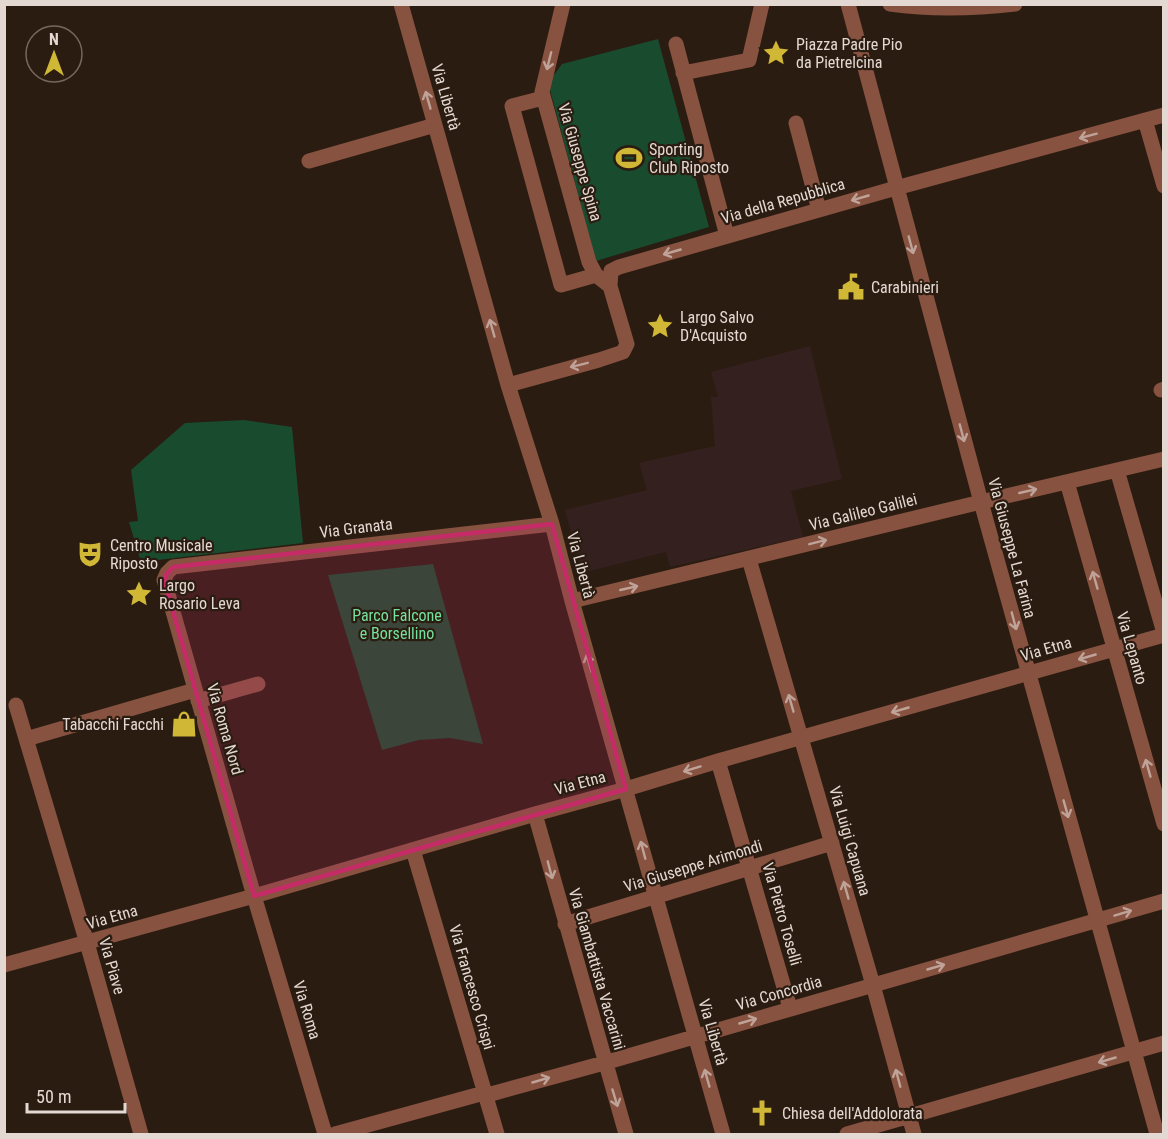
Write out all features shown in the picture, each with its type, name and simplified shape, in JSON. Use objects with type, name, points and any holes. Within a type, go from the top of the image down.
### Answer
[{"type":"street","name":"Via Libertà","points":[[401,4],[508,385],[552,524],[723,1134]]},
{"type":"street","name":"Via Giuseppe Spina","points":[[563,4],[542,92],[590,262],[596,275]]},
{"type":"street","points":[[683,73],[749,60],[762,4]]},
{"type":"street","name":"Via Giuseppe La Farina","points":[[848,4],[981,502],[1157,1134]]},
{"type":"street","points":[[890,4],[952,9],[1015,4]]},
{"type":"street","points":[[676,44],[727,236]]},
{"type":"street","points":[[508,385],[599,360],[622,352],[627,344],[610,286],[596,275],[561,285],[512,106],[543,98]]},
{"type":"street","name":"Via della Repubblica","points":[[610,286],[611,271],[619,267],[1164,115]]},
{"type":"street","points":[[1145,120],[1164,186]]},
{"type":"street","points":[[796,123],[819,210]]},
{"type":"street","points":[[309,161],[435,125]]},
{"type":"street","name":"Via Galileo Galilei","points":[[572,601],[1164,459]]},
{"type":"street","points":[[1118,470],[1164,634]]},
{"type":"street","name":"Via Lepanto","points":[[1067,482],[1164,824]]},
{"type":"street","name":"Via Granata","points":[[167,573],[173,567],[552,524]]},
{"type":"street","name":"Via Luigi Capuana","points":[[749,559],[914,1134]]},
{"type":"street","name":"Via Roma Nord","points":[[167,573],[164,580],[254,896]]},
{"type":"street","name":"Via Etna","points":[[4,965],[254,896],[1164,634]]},
{"type":"street","points":[[26,739],[197,695],[258,684]]},
{"type":"street","name":"Via Piave","points":[[16,705],[141,1134]]},
{"type":"street","name":"Via Pietro Toselli","points":[[718,762],[790,1008]]},
{"type":"street","name":"Via Giambattista Vaccarini","points":[[535,814],[626,1134]]},
{"type":"street","name":"Via Giuseppe Arimondi","points":[[565,924],[832,843]]},
{"type":"street","name":"Via Francesco Crispi","points":[[412,850],[497,1134]]},
{"type":"street","name":"Via Roma","points":[[254,896],[325,1134]]},
{"type":"street","name":"Via Concordia","points":[[335,1134],[604,1063],[1164,901]]},
{"type":"street","points":[[847,1134],[1164,1043]]},
{"type":"highlighted area","points":[[552,524],[626,789],[254,896],[164,580],[167,573],[173,567]]},
{"type":"shaded area","points":[[810,346],[842,479],[791,491],[803,537],[670,567],[666,552],[582,573],[565,510],[647,490],[639,463],[715,446],[711,397],[718,397],[711,372]]},
{"type":"green space","name":"Sporting Club Riposto","points":[[658,39],[709,227],[596,261],[550,90],[551,79],[562,64]]},
{"type":"green space","points":[[244,420],[292,427],[303,543],[141,562],[129,522],[138,521],[131,470],[185,423]]},
{"type":"green space","name":"Parco Falcone e Borsellino","points":[[433,564],[483,744],[450,738],[419,740],[382,750],[328,575]]},
{"type":"place","name":"Piazza Padre Pio da Pietrelcina","points":[[776,53]]},
{"type":"place","name":"Sporting Club Riposto","points":[[629,158]]},
{"type":"place","name":"Carabinieri","points":[[851,287]]},
{"type":"place","name":"Largo Salvo D'Acquisto","points":[[660,326]]},
{"type":"place","name":"Centro Musicale Riposto","points":[[90,554]]},
{"type":"place","name":"Largo Rosario Leva","points":[[139,594]]},
{"type":"place","name":"Tabacchi Facchi","points":[[184,724]]},
{"type":"place","name":"Chiesa dell'Addolorata","points":[[762,1113]]}]
